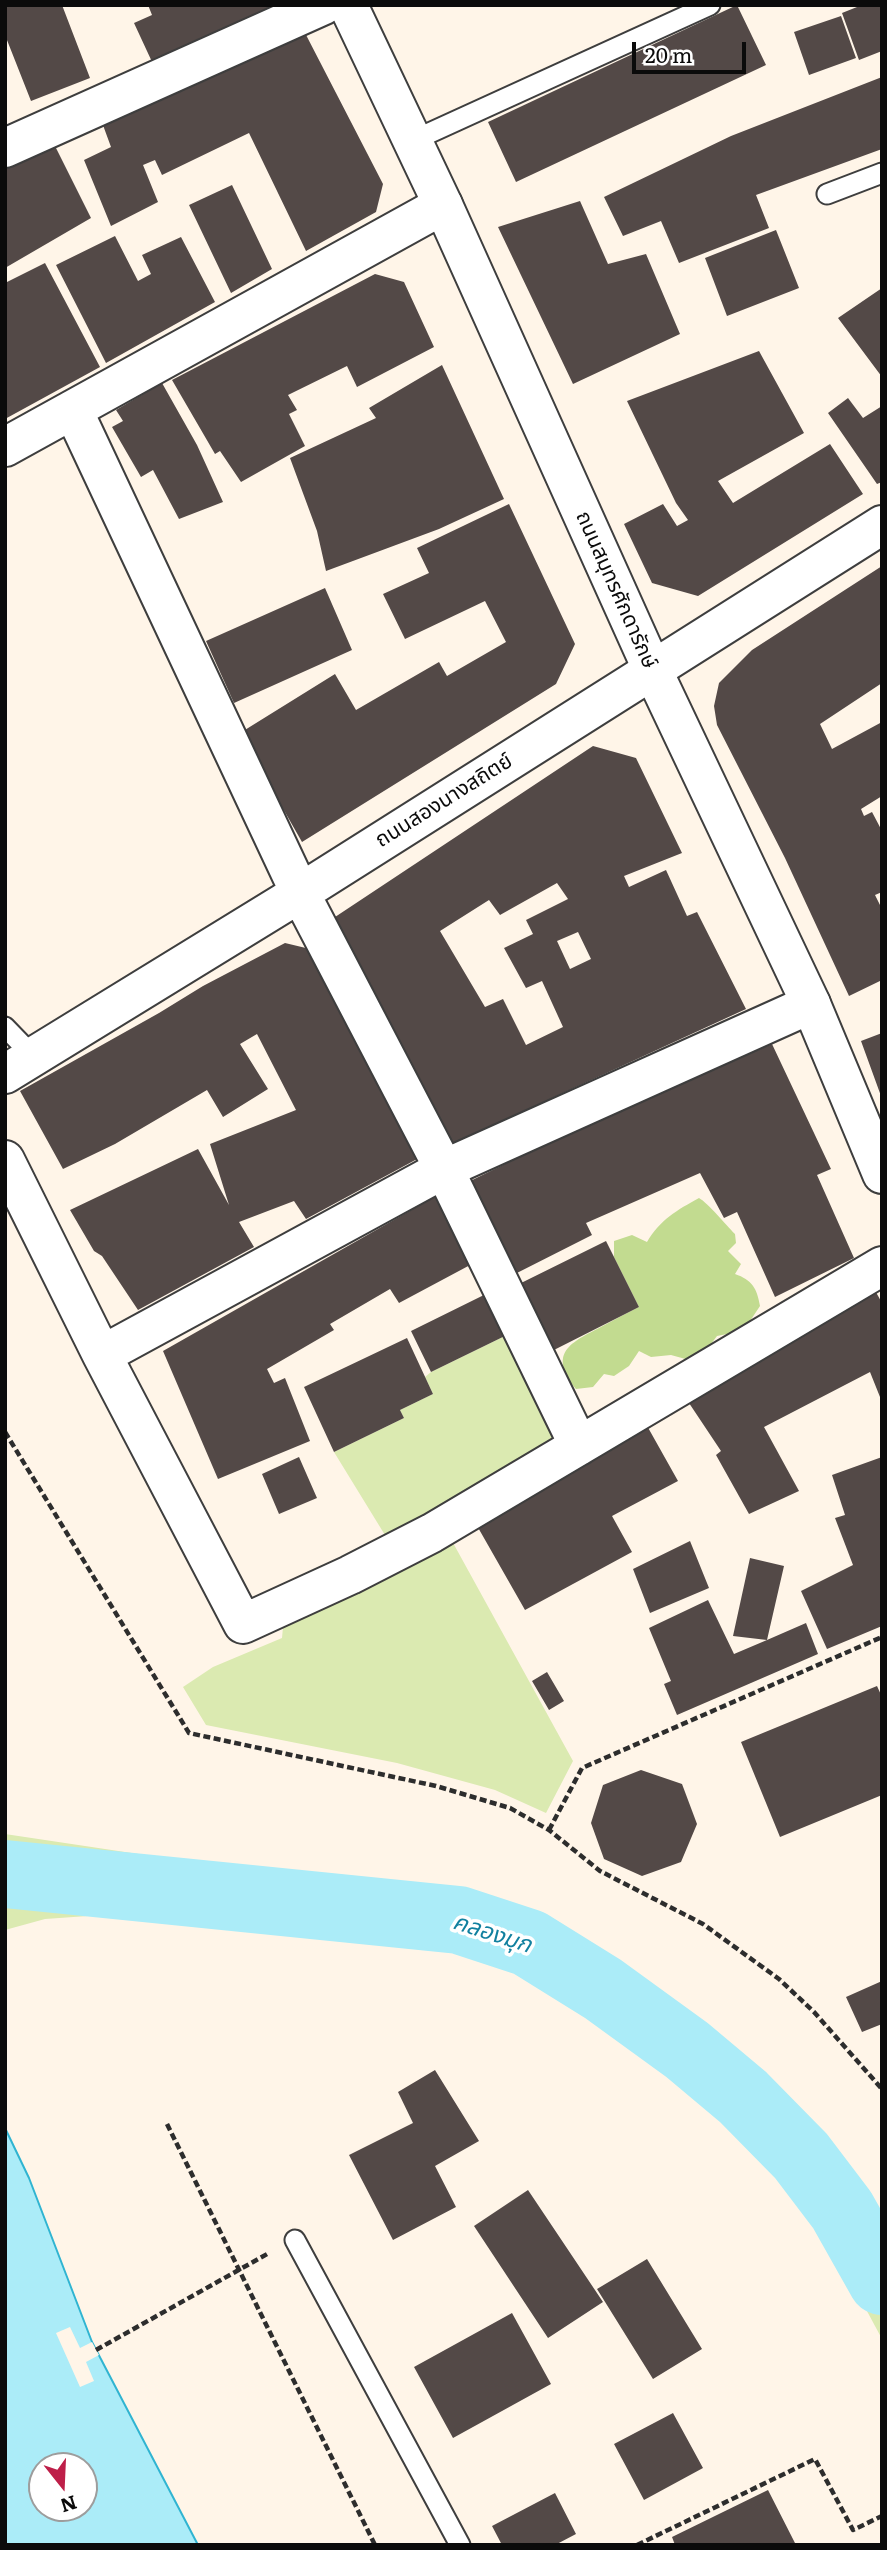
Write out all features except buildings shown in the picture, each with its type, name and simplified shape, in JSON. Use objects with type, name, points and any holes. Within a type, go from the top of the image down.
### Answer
[{"type":"street","points":[[5,148],[324,5]]},
{"type":"street","name":"ถนนสมุทรศักดารักษ์","points":[[348,5],[443,205],[652,669],[811,1003],[882,1174]]},
{"type":"street","points":[[5,447],[443,205]]},
{"type":"street","points":[[73,410],[300,893],[444,1169],[579,1446]]},
{"type":"street","name":"ถนนสองนางสถิตย์","points":[[20,1066],[300,893],[882,525]]},
{"type":"street","points":[[102,1355],[444,1169],[811,1003]]},
{"type":"street","points":[[5,1160],[102,1355],[243,1624],[350,1575],[432,1533],[882,1266]]},
{"type":"lane","points":[[412,141],[710,5]]},
{"type":"lane","points":[[827,194],[882,173]]},
{"type":"lane","points":[[5,1027],[20,1066]]},
{"type":"lane","points":[[295,2240],[460,2545]]},
{"type":"path","points":[[5,1432],[189,1733],[436,1786],[510,1808],[549,1830],[600,1871],[703,1924],[779,1979],[814,2012],[882,2089]]},
{"type":"path","points":[[549,1830],[582,1768],[882,1637]]},
{"type":"path","points":[[167,2124],[375,2545]]},
{"type":"path","points":[[96,2350],[239,2269]]},
{"type":"path","points":[[637,2545],[815,2459],[853,2530],[882,2516]]},
{"type":"green space","points":[[699,1198],[735,1234],[736,1243],[728,1251],[741,1264],[735,1274],[753,1286],[760,1306],[750,1321],[737,1332],[717,1336],[705,1352],[689,1360],[671,1355],[651,1357],[639,1351],[629,1366],[614,1376],[604,1374],[593,1387],[576,1389],[564,1367],[565,1352],[578,1340],[639,1307],[614,1257],[614,1241],[632,1235],[647,1242],[670,1216]]},
{"type":"green space","points":[[511,1333],[562,1441],[388,1540],[334,1452],[404,1418],[400,1410],[433,1394],[425,1377],[431,1372]]},
{"type":"green space","points":[[452,1541],[573,1761],[546,1813],[495,1790],[397,1763],[206,1725],[183,1687],[213,1667],[282,1638],[283,1627]]},
{"type":"green space","points":[[5,1834],[477,1899],[535,1919],[612,1960],[745,2058],[830,2144],[882,2221],[882,2339],[819,2222],[778,2170],[715,2107],[587,2008],[515,1969],[457,1950],[159,1911],[45,1919],[5,1930]]},
{"type":"water","points":[[5,2128],[29,2178],[92,2342],[198,2545],[5,2545]]},
{"type":"pier","points":[[70,2327],[80,2348],[92,2342],[99,2355],[86,2362],[94,2381],[80,2387],[56,2333]]},
{"type":"waterway","name":"คลองมุก","points":[[5,1874],[459,1920],[529,1943],[603,1989],[687,2050],[743,2097],[801,2156],[842,2210],[882,2281]]}]
